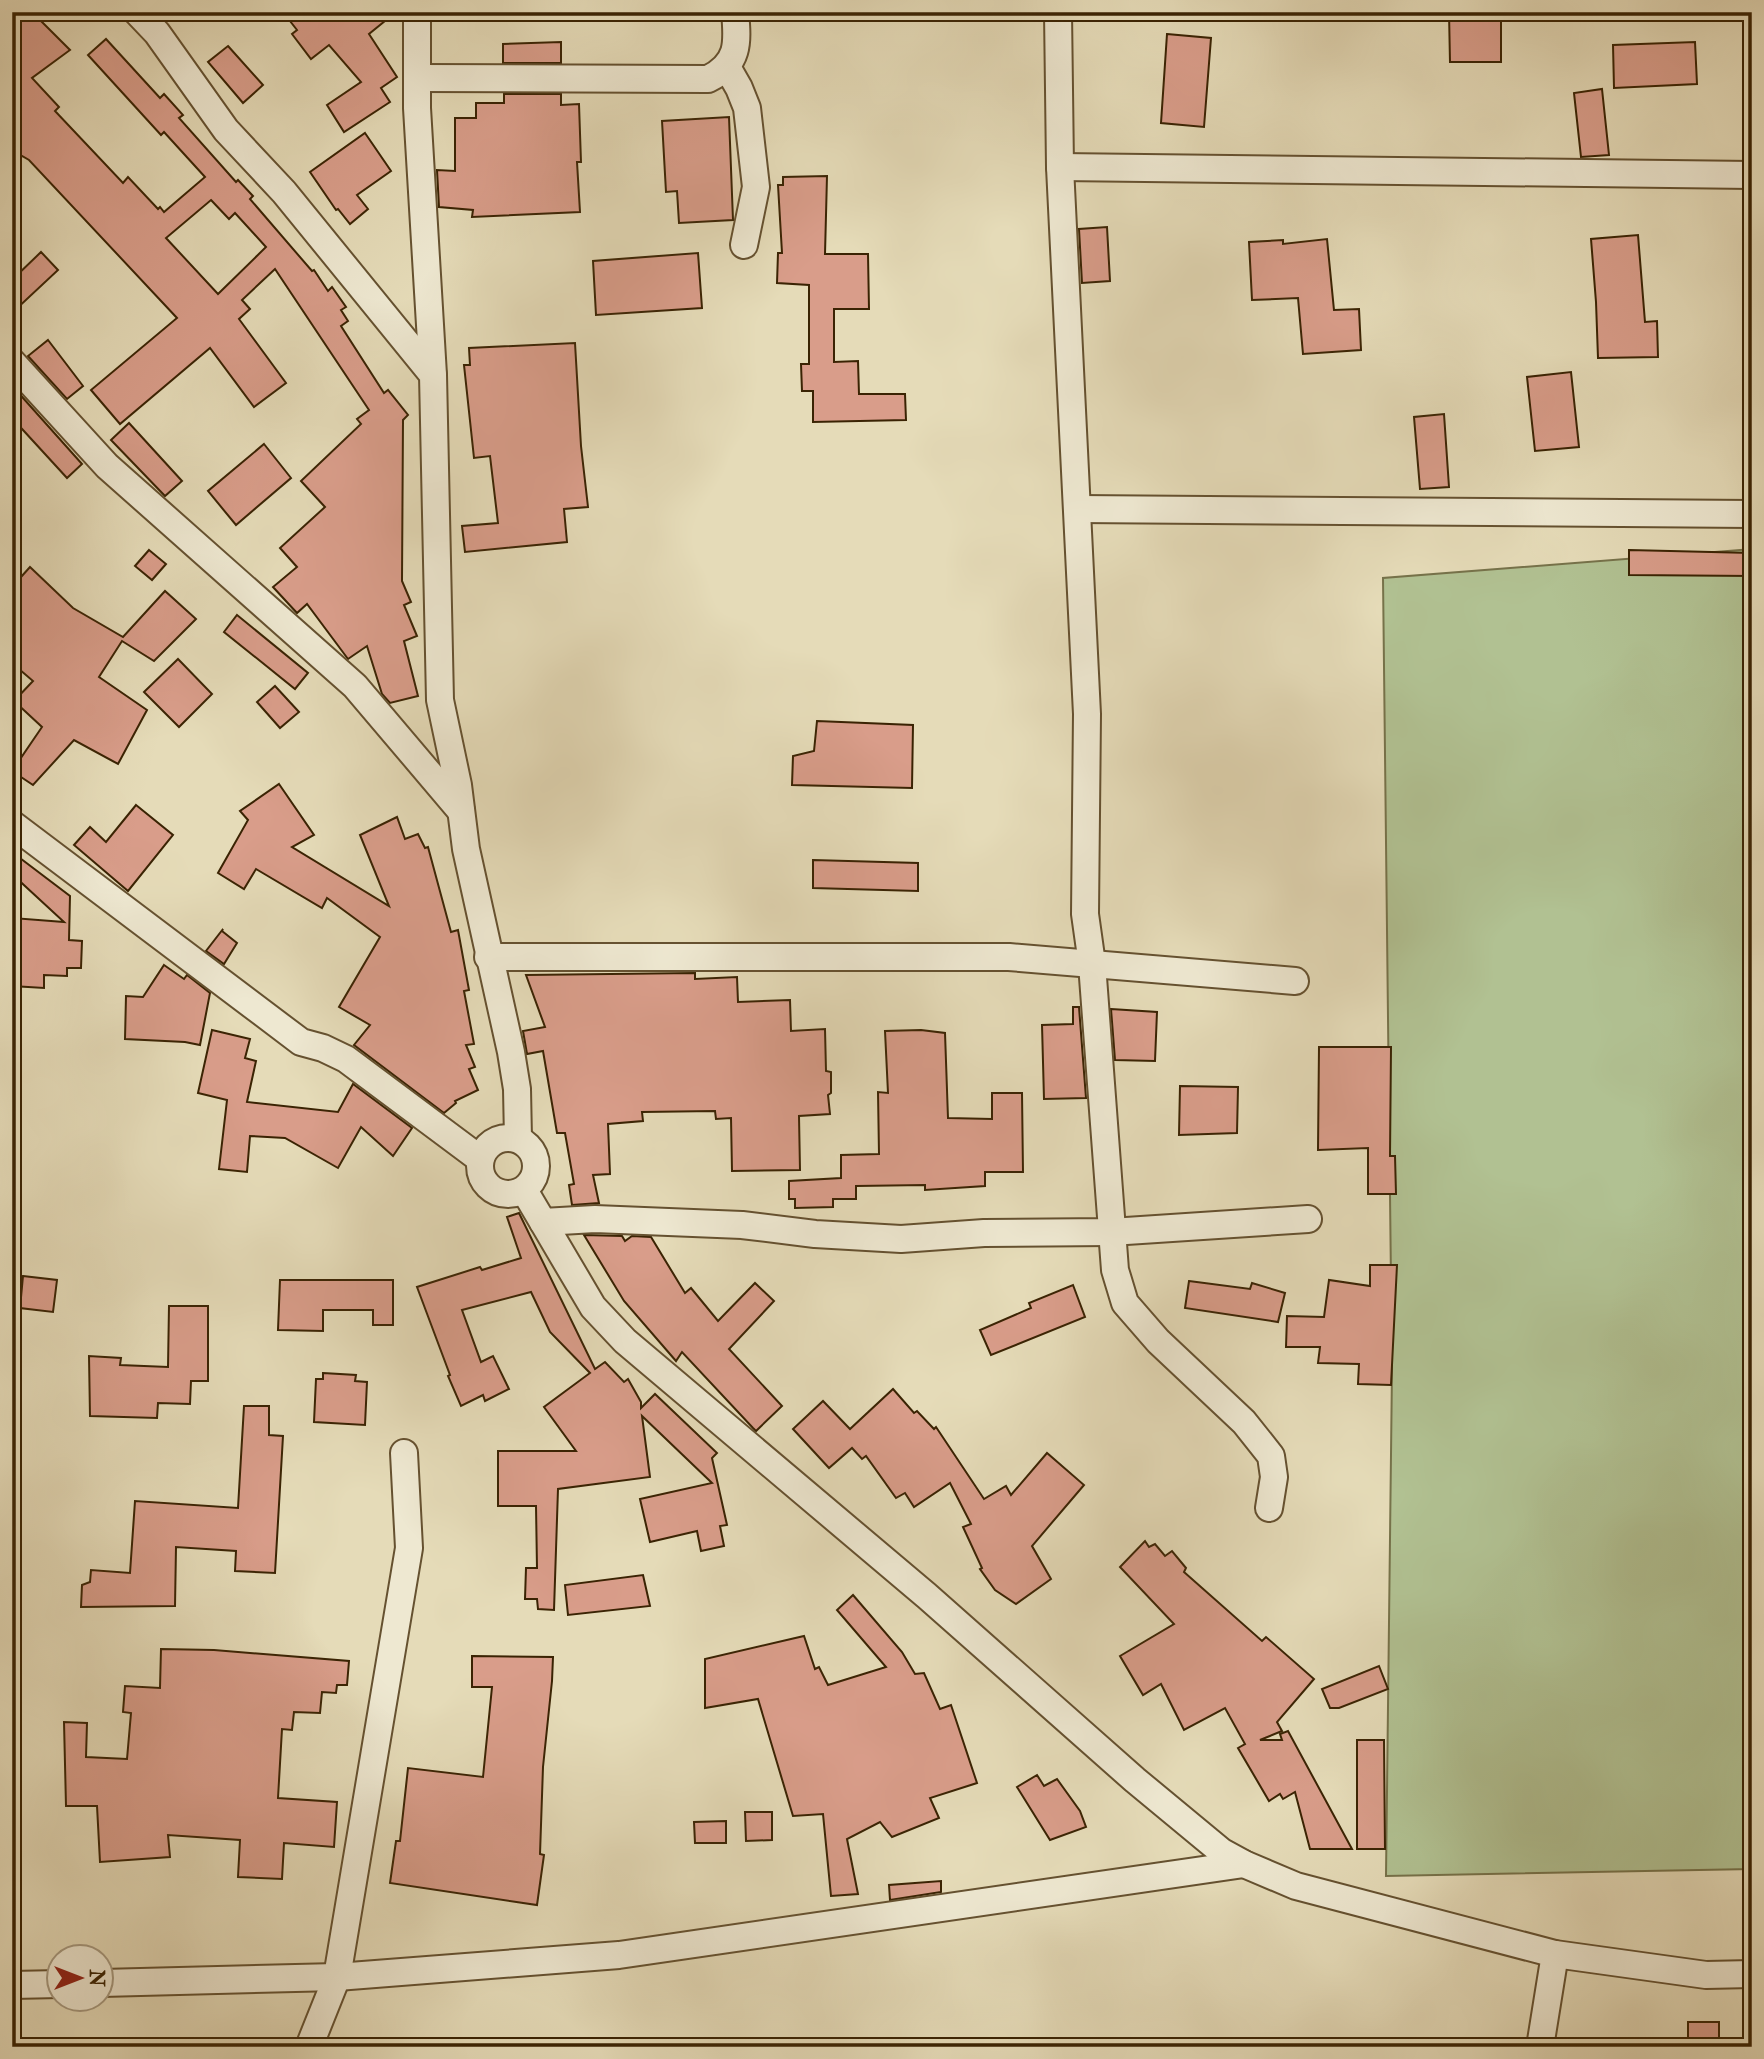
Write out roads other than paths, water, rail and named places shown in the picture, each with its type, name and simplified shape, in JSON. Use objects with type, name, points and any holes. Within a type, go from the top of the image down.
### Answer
[{"type":"street","points":[[137,12],[157,33],[226,130],[284,192],[433,374]]},
{"type":"street","points":[[417,12],[417,108],[433,374],[440,700],[458,785],[466,849],[511,1052],[517,1089],[518,1139]]},
{"type":"street","points":[[418,78],[708,79],[727,67],[738,40],[735,12]]},
{"type":"street","points":[[1058,12],[1060,167],[1087,714],[1084,914],[1092,964],[1115,1270],[1125,1303],[1158,1341],[1244,1422],[1271,1456],[1274,1477],[1269,1508]]},
{"type":"street","points":[[727,67],[747,108],[756,187],[744,245]]},
{"type":"street","points":[[1060,167],[1752,175]]},
{"type":"street","points":[[12,362],[107,466],[355,687],[461,811]]},
{"type":"street","points":[[1078,509],[1752,514]]},
{"type":"street","points":[[12,824],[301,1042],[323,1048],[346,1059],[480,1159]]},
{"type":"street","points":[[488,957],[1009,957],[1295,981]]},
{"type":"street","points":[[500,1138],[518,1139],[527,1146],[536,1163],[535,1173],[524,1189],[506,1195],[487,1187],[479,1169],[480,1159],[484,1150],[500,1138]]},
{"type":"street","points":[[524,1189],[593,1307],[625,1341],[916,1587],[1135,1780],[1222,1852],[1296,1886],[1555,1954],[1706,1975],[1752,1974]]},
{"type":"street","points":[[543,1222],[596,1219],[715,1224],[901,1239],[984,1233],[1111,1232],[1308,1219]]},
{"type":"street","points":[[309,2047],[337,1977],[409,1548],[404,1453]]},
{"type":"street","points":[[116,1983],[337,1977],[619,1955],[1244,1864]]},
{"type":"street","points":[[1540,2047],[1555,1954]]},
{"type":"street","points":[[12,1985],[46,1984]]}]
